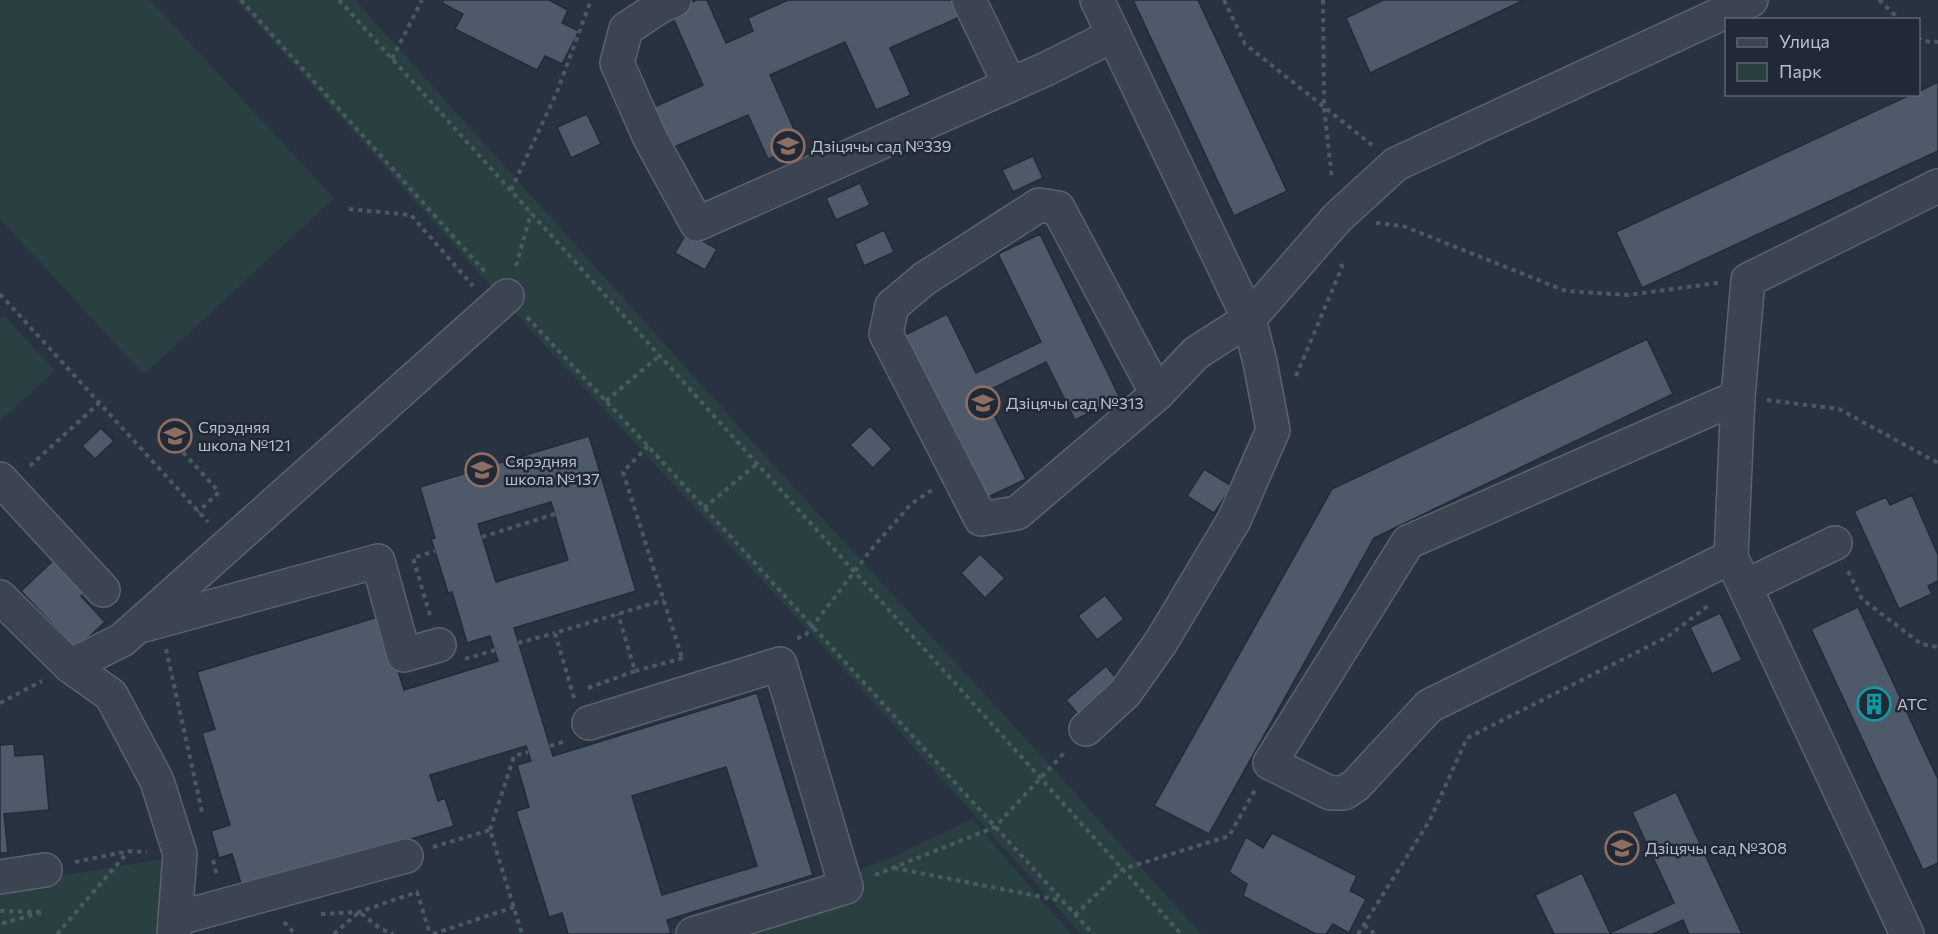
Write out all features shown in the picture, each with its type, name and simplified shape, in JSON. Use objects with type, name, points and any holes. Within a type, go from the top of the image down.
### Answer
[{"type":"lane","points":[[674,0],[626,29],[617,63],[651,138],[697,224],[1010,85],[1114,35]]},
{"type":"lane","points":[[969,0],[1010,85]]},
{"type":"lane","points":[[1086,729],[1125,693],[1161,642],[1234,520],[1273,430],[1249,319],[1097,0]]},
{"type":"lane","points":[[1157,394],[1058,208],[1039,205],[924,279],[892,306],[886,334],[981,519],[1017,513],[1157,394],[1196,352],[1249,319],[1337,218],[1396,164],[1751,0]]},
{"type":"lane","points":[[1907,934],[1731,557],[1738,397],[1748,280],[1938,186]]},
{"type":"lane","points":[[70,666],[148,624],[228,545],[500,302]]},
{"type":"lane","points":[[1731,557],[1429,706],[1356,785],[1344,793],[1330,793],[1270,763],[1408,542],[1738,397]]},
{"type":"lane","points":[[4,483],[103,590]]},
{"type":"lane","points":[[1746,586],[1835,543]]},
{"type":"lane","points":[[148,624],[378,561],[404,655],[439,645]]},
{"type":"lane","points":[[0,597],[70,666],[111,695],[195,851],[174,927]]},
{"type":"lane","points":[[578,722],[780,664],[846,887],[693,934]]},
{"type":"lane","points":[[174,927],[223,906],[406,856]]},
{"type":"lane","points":[[0,877],[58,866]]},
{"type":"path","points":[[241,0],[500,302]]},
{"type":"path","points":[[339,0],[1181,934]]},
{"type":"path","points":[[392,59],[422,0]]},
{"type":"path","points":[[511,190],[557,92],[591,0]]},
{"type":"path","points":[[1224,0],[1245,44],[1396,164]]},
{"type":"path","points":[[1292,386],[1342,267],[1324,107],[1323,0]]},
{"type":"path","points":[[1879,0],[1898,18]]},
{"type":"path","points":[[1920,39],[1938,42]]},
{"type":"path","points":[[349,209],[411,215],[606,401],[1093,934]]},
{"type":"path","points":[[500,302],[531,213]]},
{"type":"path","points":[[1337,218],[1403,226],[1566,291],[1628,295],[1748,280]]},
{"type":"path","points":[[0,294],[228,545]]},
{"type":"path","points":[[606,401],[660,355]]},
{"type":"path","points":[[1738,397],[1839,410],[1938,463]]},
{"type":"path","points":[[4,483],[99,403]]},
{"type":"path","points":[[171,439],[219,492],[198,512]]},
{"type":"path","points":[[648,446],[623,472],[682,658]]},
{"type":"path","points":[[704,508],[758,463]]},
{"type":"path","points":[[854,571],[911,504],[958,473]]},
{"type":"path","points":[[482,537],[555,514]]},
{"type":"path","points":[[1835,543],[1862,599],[1921,644],[1938,647]]},
{"type":"path","points":[[1358,934],[1431,820],[1467,738],[1667,637],[1717,599],[1746,586]]},
{"type":"path","points":[[518,643],[664,600]]},
{"type":"path","points":[[573,693],[635,671],[618,614]]},
{"type":"path","points":[[148,624],[203,815]]},
{"type":"path","points":[[550,746],[578,722],[573,693],[555,633]]},
{"type":"path","points":[[0,703],[10,699]]},
{"type":"path","points":[[846,887],[995,827],[1086,729]]},
{"type":"path","points":[[522,934],[490,830],[514,756],[528,752]]},
{"type":"path","points":[[1075,915],[1124,869],[1229,836],[1270,763]]},
{"type":"path","points":[[490,830],[406,856],[417,892],[432,934],[514,908]]},
{"type":"path","points":[[57,934],[129,851]]},
{"type":"path","points":[[58,866],[129,851],[195,851],[223,906]]},
{"type":"path","points":[[893,868],[1063,901]]},
{"type":"path","points":[[313,914],[359,912],[417,892]]},
{"type":"path","points":[[0,911],[43,912],[0,924]]},
{"type":"path","points":[[359,912],[381,930],[393,934]]},
{"type":"path","points":[[334,934],[359,912]]},
{"type":"path","points":[[1364,925],[1375,934]]},
{"type":"path","points":[[1082,934],[1087,928]]},
{"type":"green space","points":[[0,0],[150,0],[334,198],[144,375],[0,219]]},
{"type":"green space","points":[[236,0],[355,0],[1201,934],[1081,934],[818,641],[501,298]]},
{"type":"green space","points":[[5,316],[55,371],[0,421],[0,320]]},
{"type":"green space","points":[[972,819],[1071,934],[655,934],[843,876],[886,860]]},
{"type":"green space","points":[[175,857],[194,934],[0,934],[0,886]]},
{"type":"building","points":[[443,0],[549,0],[568,10],[562,23],[579,31],[562,64],[545,56],[537,70],[455,29],[463,14],[442,3]]},
{"type":"building","points":[[696,0],[707,0],[726,43],[753,31],[748,18],[788,0],[952,0],[960,17],[890,48],[911,95],[876,110],[845,42],[770,75],[801,145],[768,159],[748,115],[672,148],[654,107],[703,85],[670,11]]},
{"type":"building","points":[[1133,0],[1198,0],[1287,191],[1234,216]]},
{"type":"building","points":[[1383,0],[1524,0],[1370,73],[1346,18]]},
{"type":"building","points":[[1938,82],[1938,151],[1642,288],[1616,232],[1908,96],[1920,96],[1920,91]]},
{"type":"building","points":[[587,114],[601,144],[571,158],[557,127]]},
{"type":"building","points":[[1033,156],[1043,178],[1013,192],[1002,170]]},
{"type":"building","points":[[860,183],[870,205],[836,220],[826,198]]},
{"type":"building","points":[[884,230],[894,252],[864,266],[855,244]]},
{"type":"building","points":[[687,232],[717,249],[705,270],[675,253]]},
{"type":"building","points":[[1040,234],[1120,398],[1075,420],[1046,362],[983,393],[1026,479],[982,500],[903,336],[947,314],[976,373],[1041,342],[998,254]]},
{"type":"building","points":[[1647,339],[1673,394],[1374,538],[1209,834],[1154,806],[1332,489]]},
{"type":"building","points":[[870,426],[892,449],[873,468],[850,445]]},
{"type":"building","points":[[101,428],[114,441],[95,459],[82,446]]},
{"type":"building","points":[[589,436],[636,591],[514,628],[553,756],[757,693],[813,875],[667,920],[671,933],[667,934],[568,934],[562,913],[549,917],[516,811],[529,807],[517,765],[531,761],[526,746],[430,775],[438,801],[445,798],[454,826],[243,890],[232,854],[219,858],[211,831],[230,825],[202,733],[215,729],[197,672],[381,616],[404,690],[498,661],[490,636],[467,643],[452,592],[448,593],[431,539],[435,538],[420,487]],"holes":[[[551,502],[568,560],[496,582],[478,524]],[[726,767],[757,866],[662,895],[632,796]]]},
{"type":"building","points":[[1204,469],[1232,486],[1214,513],[1187,496]]},
{"type":"building","points":[[1912,495],[1938,555],[1938,581],[1928,586],[1932,594],[1899,609],[1854,511],[1886,497],[1890,505]]},
{"type":"building","points":[[980,554],[1005,578],[985,598],[961,573]]},
{"type":"building","points":[[58,556],[89,589],[81,596],[105,622],[76,649],[21,591]]},
{"type":"building","points":[[1105,595],[1124,619],[1097,640],[1078,616]]},
{"type":"building","name":"АТС","points":[[1858,607],[1938,779],[1938,863],[1923,870],[1811,629]]},
{"type":"building","points":[[1720,613],[1742,660],[1712,674],[1690,627]]},
{"type":"building","points":[[1106,666],[1122,685],[1082,719],[1066,700]]},
{"type":"building","points":[[14,744],[15,756],[44,754],[49,810],[4,814],[8,853],[0,853],[0,745]]},
{"type":"building","points":[[1676,792],[1742,934],[1689,934],[1683,920],[1653,934],[1554,934],[1535,895],[1582,873],[1610,933],[1674,903],[1632,812]]},
{"type":"building","points":[[1272,833],[1357,876],[1350,891],[1366,899],[1349,933],[1333,924],[1326,934],[1316,934],[1243,896],[1247,884],[1229,872],[1246,837],[1263,848]]},
{"type":"place","name":"Дзіцячы сад №339","points":[[788,146]]},
{"type":"place","name":"Дзіцячы сад №313","points":[[983,403]]},
{"type":"place","name":"Сярэдняя школа №121","points":[[175,436]]},
{"type":"place","name":"Сярэдняя школа №137","points":[[482,470]]},
{"type":"place","name":"АТС","points":[[1874,704]]},
{"type":"place","name":"Дзіцячы сад №308","points":[[1622,848]]}]
